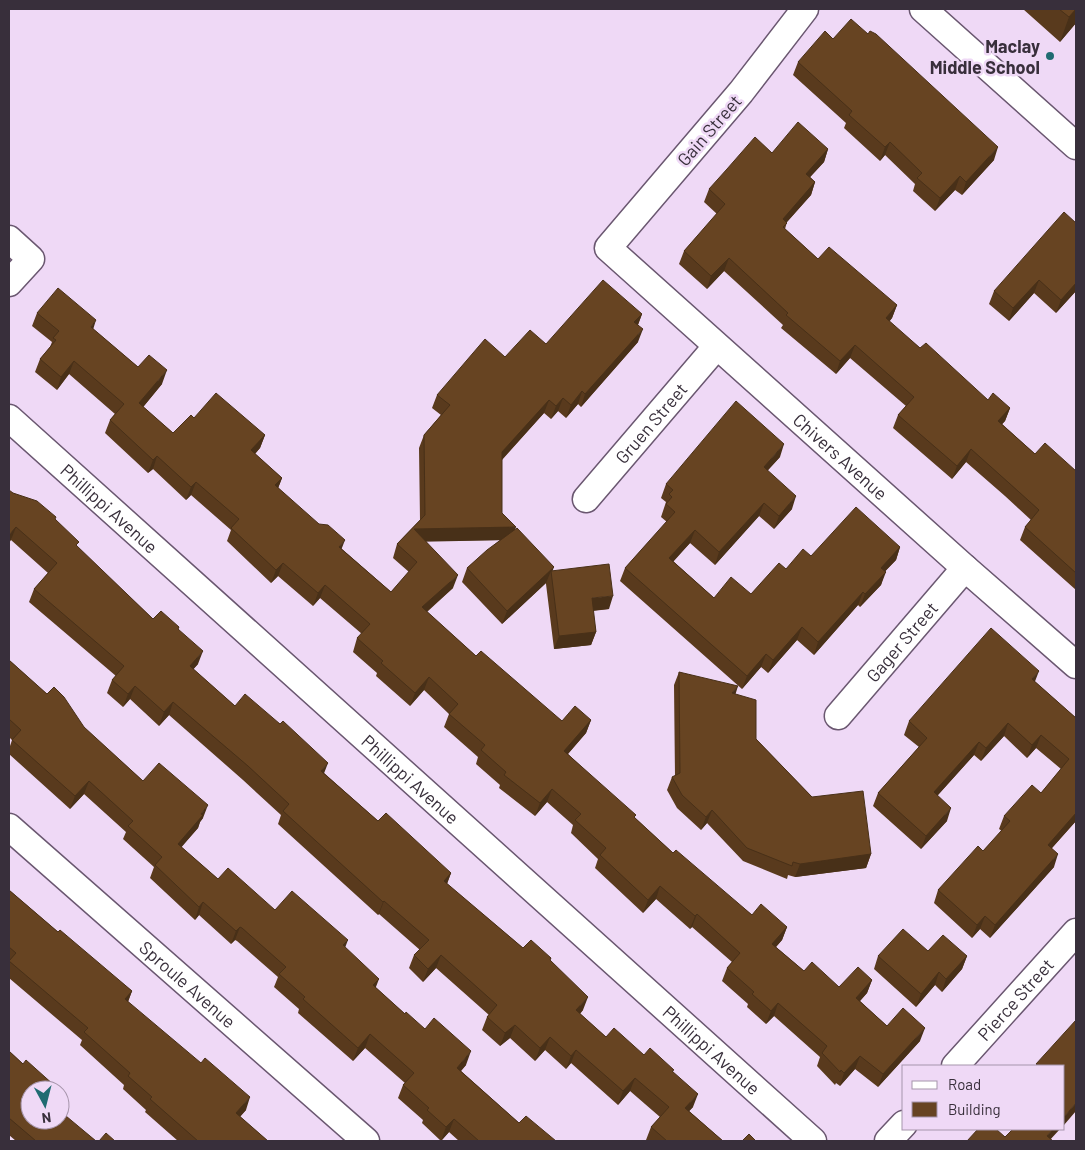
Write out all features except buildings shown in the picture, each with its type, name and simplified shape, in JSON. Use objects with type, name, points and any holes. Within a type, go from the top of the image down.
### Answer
[{"type":"street","name":"Gain Street","points":[[608,248],[741,92],[805,9]]},
{"type":"street","points":[[923,9],[1076,146]]},
{"type":"street","points":[[9,239],[31,259],[9,283]]},
{"type":"street","name":"Chivers Avenue","points":[[608,248],[716,347],[1076,665]]},
{"type":"street","name":"Gruen Street","points":[[586,499],[716,347]]},
{"type":"street","name":"Phillippi Avenue","points":[[9,418],[813,1141]]},
{"type":"street","name":"Gager Street","points":[[838,716],[965,568]]},
{"type":"street","name":"Sproule Avenue","points":[[9,827],[366,1141]]},
{"type":"street","name":"Pierce Street","points":[[956,1065],[1076,932]]},
{"type":"street","points":[[888,1141],[902,1126]]},
{"type":"place","name":"Maclay Middle School","points":[[1050,56]]}]
